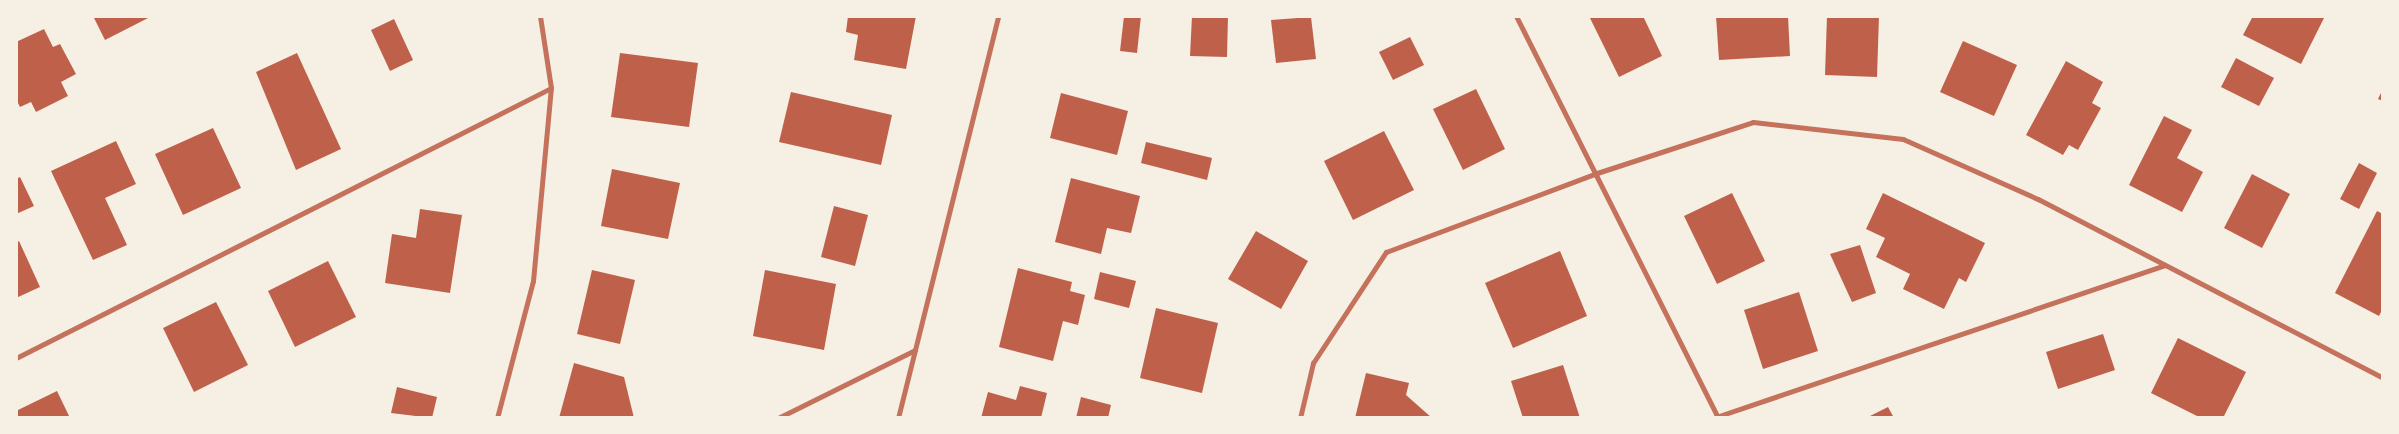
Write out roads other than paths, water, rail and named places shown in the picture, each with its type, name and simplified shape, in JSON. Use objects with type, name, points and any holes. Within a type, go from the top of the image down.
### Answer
[{"type":"street","points":[[497,418],[534,281],[551,88],[540,16]]},
{"type":"street","points":[[898,418],[998,16]]},
{"type":"street","points":[[1516,16],[1597,173],[1716,417],[2165,265]]},
{"type":"street","points":[[16,358],[551,88]]},
{"type":"street","points":[[1300,418],[1313,363],[1386,252],[1597,173],[1752,122],[1903,139],[2038,199],[2383,378]]},
{"type":"street","points":[[778,418],[915,350]]}]
